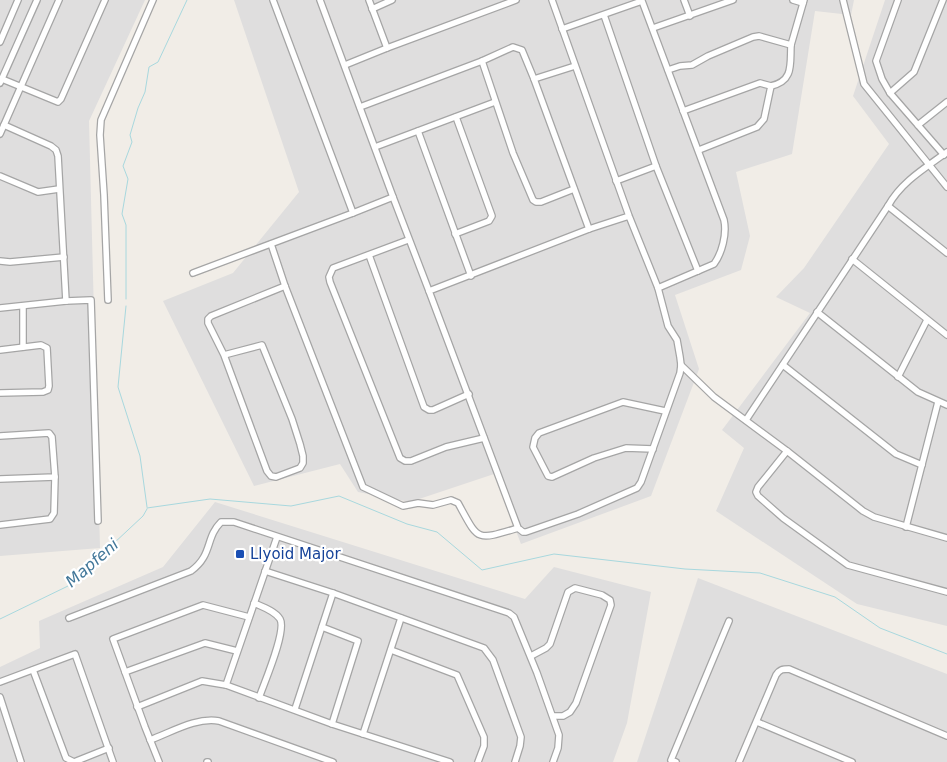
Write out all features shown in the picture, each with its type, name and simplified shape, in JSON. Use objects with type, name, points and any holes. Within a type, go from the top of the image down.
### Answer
[{"type":"street","points":[[0,42],[18,0]]},
{"type":"street","points":[[37,0],[1,81],[58,102],[61,100],[105,0]]},
{"type":"street","points":[[0,134],[60,0]]},
{"type":"street","points":[[108,300],[100,135],[101,120],[153,0]]},
{"type":"street","points":[[273,0],[353,213]]},
{"type":"street","points":[[320,0],[408,240],[469,394],[518,528],[523,532],[578,514],[637,488],[653,449],[681,365],[677,340],[668,326],[658,288],[629,216],[552,0]]},
{"type":"street","points":[[369,0],[387,48]]},
{"type":"street","points":[[372,9],[392,0]]},
{"type":"street","points":[[345,65],[505,2],[516,0]]},
{"type":"street","points":[[684,0],[690,16]]},
{"type":"street","points":[[653,28],[733,0]]},
{"type":"street","points":[[683,111],[760,83],[771,86],[782,82],[790,72],[791,45],[803,1],[793,0]]},
{"type":"street","points":[[843,0],[864,84],[947,187]]},
{"type":"street","points":[[746,420],[893,196],[906,183],[945,154],[890,92],[882,79],[876,61],[898,0]]},
{"type":"street","points":[[890,92],[914,72],[943,0]]},
{"type":"street","points":[[562,29],[642,1],[699,150],[724,220],[726,232],[714,264],[658,288]]},
{"type":"street","points":[[604,15],[656,166],[698,271]]},
{"type":"street","points":[[668,70],[692,65],[708,56],[753,37],[759,36],[791,45]]},
{"type":"street","points":[[360,107],[518,47],[522,50],[534,79],[589,229]]},
{"type":"street","points":[[482,61],[513,153],[533,200],[541,202],[574,189]]},
{"type":"street","points":[[534,79],[575,66]]},
{"type":"street","points":[[699,150],[757,127],[764,119],[771,86]]},
{"type":"street","points":[[375,147],[495,102]]},
{"type":"street","points":[[918,125],[947,102]]},
{"type":"street","points":[[455,234],[489,222],[492,216],[456,117]]},
{"type":"street","points":[[4,125],[56,150],[58,156],[66,301]]},
{"type":"street","points":[[418,131],[471,276]]},
{"type":"street","points":[[616,180],[656,166]]},
{"type":"street","points":[[0,176],[38,192],[59,189]]},
{"type":"street","points":[[193,273],[393,197]]},
{"type":"street","points":[[888,206],[947,253]]},
{"type":"street","points":[[429,291],[589,229],[629,216]]},
{"type":"street","points":[[408,240],[333,268],[329,277],[400,458],[405,462],[411,461],[446,448],[484,438]]},
{"type":"street","points":[[271,244],[285,286],[363,487],[402,506],[418,503],[433,504],[454,500],[458,503],[476,534],[481,536],[489,536],[518,528]]},
{"type":"street","points":[[369,255],[424,406],[429,410],[433,410],[469,394]]},
{"type":"street","points":[[0,261],[10,262],[64,257]]},
{"type":"street","points":[[852,259],[947,335]]},
{"type":"street","points":[[224,355],[262,344],[300,444],[303,462],[300,468],[276,477],[271,476],[267,471],[224,355],[210,328],[208,319],[285,286]]},
{"type":"street","points":[[0,308],[91,300],[98,521]]},
{"type":"street","points":[[23,306],[23,347]]},
{"type":"street","points":[[817,312],[918,392],[947,405]]},
{"type":"street","points":[[898,377],[927,320]]},
{"type":"street","points":[[0,350],[41,345],[47,348],[48,390],[43,392],[0,393]]},
{"type":"street","points":[[681,365],[714,397],[863,511],[874,517],[947,538]]},
{"type":"street","points":[[783,365],[896,454],[922,465]]},
{"type":"street","points":[[653,449],[626,448],[548,476],[533,442],[539,434],[624,402],[665,411]]},
{"type":"street","points":[[906,527],[938,402]]},
{"type":"street","points":[[0,436],[49,433],[52,437],[55,477],[54,513],[50,519],[0,524]]},
{"type":"street","points":[[787,451],[758,487],[756,492],[758,496],[783,518],[848,565],[947,592]]},
{"type":"street","points":[[0,479],[55,477]]},
{"type":"street","points":[[70,618],[191,571],[204,559],[213,534],[221,522],[234,522],[509,614],[516,620],[553,716],[559,741],[553,762]]},
{"type":"street","points":[[226,685],[277,537]]},
{"type":"street","points":[[265,571],[333,593],[484,648],[490,654],[521,737],[515,762]]},
{"type":"street","points":[[531,656],[546,648],[552,640],[568,592],[575,588],[602,595],[610,600],[611,605],[576,703],[570,712],[563,716],[553,716]]},
{"type":"street","points":[[295,709],[333,593]]},
{"type":"street","points":[[254,603],[278,616],[283,625],[281,637],[259,698]]},
{"type":"street","points":[[159,762],[113,639],[203,605],[249,618]]},
{"type":"street","points":[[363,734],[401,618]]},
{"type":"street","points":[[676,762],[671,760],[729,621]]},
{"type":"street","points":[[322,627],[358,642],[332,724]]},
{"type":"street","points":[[125,672],[205,643],[237,651]]},
{"type":"street","points":[[391,650],[457,675],[484,737],[484,746],[478,762]]},
{"type":"street","points":[[0,682],[75,654],[114,762]]},
{"type":"street","points":[[739,762],[776,675],[779,670],[783,669],[947,736]]},
{"type":"street","points":[[33,670],[66,758],[74,762],[109,748]]},
{"type":"street","points":[[137,706],[202,681],[226,685],[332,724],[450,762]]},
{"type":"street","points":[[0,697],[21,762]]},
{"type":"street","points":[[150,740],[201,721],[211,720],[333,762]]},
{"type":"street","points":[[757,722],[852,762]]},
{"type":"street","points":[[310,762],[312,755]]},
{"type":"shaded area","points":[[0,0],[145,0],[89,121],[100,548],[0,556]]},
{"type":"shaded area","points":[[234,0],[854,0],[851,15],[815,11],[792,154],[736,172],[750,236],[741,270],[675,295],[699,369],[651,496],[521,544],[494,474],[410,502],[358,492],[340,464],[254,486],[163,301],[233,273],[299,192]]},
{"type":"shaded area","points":[[885,0],[947,0],[947,626],[857,604],[716,511],[744,448],[722,430],[810,313],[776,297],[804,268],[889,144],[853,96]]},
{"type":"shaded area","points":[[215,502],[525,599],[554,567],[651,592],[627,723],[613,762],[0,762],[0,667],[40,648],[39,621],[163,567]]},
{"type":"shaded area","points":[[698,578],[947,674],[947,762],[637,762]]},
{"type":"waterway","points":[[126,299],[126,225],[122,214],[128,179],[123,166],[132,142],[130,135],[145,92],[149,67],[158,62],[187,0]]},
{"type":"waterway","points":[[126,306],[118,387],[140,456],[147,507]]},
{"type":"waterway","points":[[147,508],[210,499],[291,506],[339,496],[407,524],[437,532],[482,570],[554,554],[685,569],[760,573],[835,597],[880,628],[947,654]]},
{"type":"waterway","name":"Mapfeni","points":[[0,619],[68,586],[143,516],[147,509]]},
{"type":"place","name":"Llyoid Major","points":[[240,554]]}]
